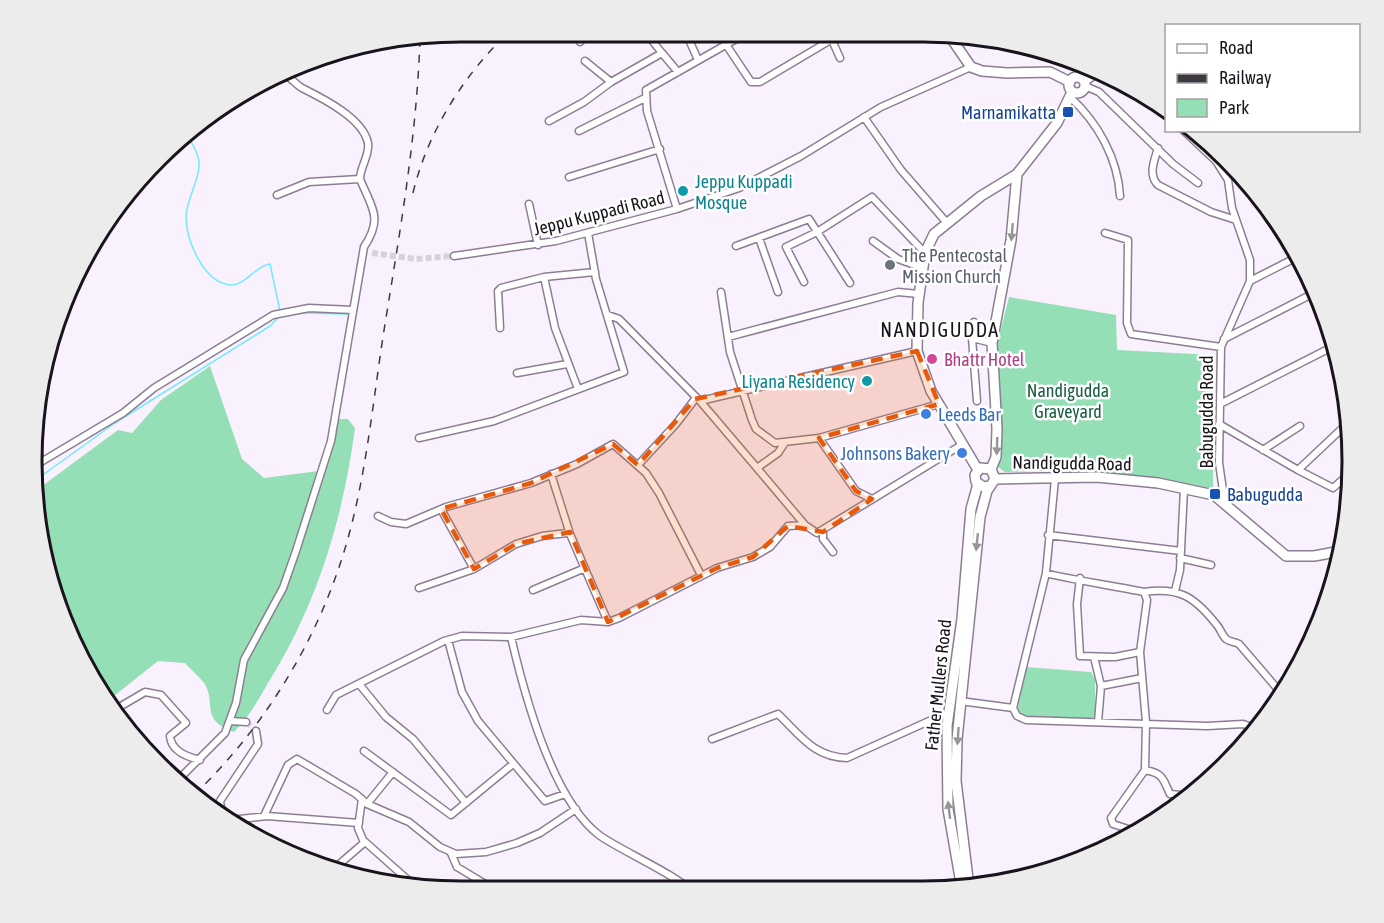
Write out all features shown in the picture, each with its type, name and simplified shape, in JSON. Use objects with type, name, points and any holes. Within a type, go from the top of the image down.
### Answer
[{"type":"main road","points":[[955,44],[971,67],[982,71],[1007,73],[1050,72],[1071,90]]},
{"type":"main road","points":[[992,478],[983,467],[978,470],[939,404],[917,351],[919,294],[926,253],[934,234],[981,196],[1017,174],[1057,123],[1077,77],[1084,84],[1091,78]]},
{"type":"main road","name":"Nandigudda Road","points":[[1017,174],[1011,240],[992,343],[997,429],[996,457],[992,478],[1126,478],[1214,495],[1286,556],[1314,556],[1332,553]]},
{"type":"main road","name":"Father Mullers Road","points":[[961,879],[946,778],[949,712],[962,619],[971,509],[978,484],[975,479],[978,470]]},
{"type":"main road","points":[[978,484],[992,478]]},
{"type":"main road","points":[[968,878],[956,781],[960,700],[969,639],[980,517],[992,478]]},
{"type":"street","points":[[653,42],[678,72]]},
{"type":"street","points":[[690,42],[698,60]]},
{"type":"street","points":[[677,209],[645,98],[646,90],[725,43],[751,82],[760,82],[820,47],[825,42]]},
{"type":"street","points":[[833,42],[840,58]]},
{"type":"street","points":[[549,121],[584,102],[610,82],[662,53]]},
{"type":"street","points":[[585,61],[610,82]]},
{"type":"street","name":"Jeppu Kuppadi Road","points":[[454,256],[538,244],[588,233],[677,209],[739,188],[801,156],[864,117],[971,67]]},
{"type":"street","points":[[183,775],[225,733],[241,685],[244,660],[283,588],[323,469],[342,384],[363,251],[375,225],[375,214],[360,179],[368,144],[357,124],[322,97],[302,88],[290,79]]},
{"type":"street","points":[[1084,84],[1099,92],[1198,183]]},
{"type":"street","points":[[1071,90],[1111,156],[1119,177],[1120,196]]},
{"type":"street","points":[[579,131],[645,98]]},
{"type":"street","points":[[864,117],[901,170],[947,224]]},
{"type":"street","points":[[1158,148],[1152,172],[1154,181],[1158,185],[1211,212],[1236,220]]},
{"type":"street","points":[[569,177],[660,149]]},
{"type":"street","name":"Babugudda Road","points":[[1218,164],[1228,180],[1236,220],[1250,260],[1250,281],[1221,347],[1219,463],[1225,504]]},
{"type":"street","points":[[277,195],[309,182],[360,179]]},
{"type":"street","points":[[804,282],[786,247],[817,232],[872,197],[926,253]]},
{"type":"street","points":[[529,204],[538,244]]},
{"type":"street","points":[[736,246],[809,219],[850,283]]},
{"type":"street","points":[[419,438],[494,421],[624,372],[595,272],[588,233]]},
{"type":"street","points":[[1105,233],[1128,240],[1126,323],[1131,334],[1221,347]]},
{"type":"street","points":[[759,238],[778,292]]},
{"type":"street","points":[[873,241],[898,259],[923,268]]},
{"type":"street","points":[[363,251],[371,252]]},
{"type":"street","points":[[1250,281],[1291,260]]},
{"type":"street","points":[[500,328],[498,291],[544,277],[595,272]]},
{"type":"street","points":[[544,277],[555,328],[578,389]]},
{"type":"street","points":[[721,292],[730,352],[756,429],[775,442],[784,444],[819,438],[939,404]]},
{"type":"street","points":[[728,337],[898,292],[919,294]]},
{"type":"street","points":[[1224,339],[1308,296]]},
{"type":"street","points":[[42,461],[123,413],[193,362],[281,312],[309,308],[354,310]]},
{"type":"street","points":[[608,315],[619,319],[698,400],[805,525],[817,533],[823,532],[872,499],[963,444]]},
{"type":"street","points":[[974,322],[972,338],[977,401]]},
{"type":"street","points":[[972,338],[992,343]]},
{"type":"street","points":[[1220,404],[1327,350]]},
{"type":"street","points":[[638,465],[698,400],[743,392],[917,351]]},
{"type":"street","points":[[517,373],[567,364]]},
{"type":"street","points":[[1219,424],[1333,488],[1341,481]]},
{"type":"street","points":[[1263,450],[1300,426]]},
{"type":"street","points":[[1298,470],[1341,430]]},
{"type":"street","points":[[819,438],[856,491],[872,499]]},
{"type":"street","points":[[378,516],[391,522],[406,524],[441,509],[551,474],[613,444],[638,465],[659,493],[701,575]]},
{"type":"street","points":[[757,468],[778,453],[784,444]]},
{"type":"street","points":[[551,474],[570,534],[608,622]]},
{"type":"street","points":[[1055,479],[1046,573],[1013,708],[1017,716],[1026,720],[1248,726]]},
{"type":"street","points":[[1175,591],[1181,554],[1184,489]]},
{"type":"street","points":[[441,509],[474,569]]},
{"type":"street","points":[[327,710],[336,695],[448,640],[462,636],[511,637],[581,620],[608,622],[636,611],[701,575],[753,557],[770,547],[788,526],[805,525]]},
{"type":"street","points":[[823,532],[823,539],[833,552]]},
{"type":"street","points":[[419,588],[474,569],[516,544],[542,536],[570,534]]},
{"type":"street","points":[[1048,535],[1181,554],[1211,565]]},
{"type":"street","points":[[533,590],[585,568]]},
{"type":"street","points":[[1046,573],[1051,576],[1080,578],[1144,592],[1167,589],[1175,591],[1208,614],[1228,641],[1239,644],[1276,687]]},
{"type":"street","points":[[1080,578],[1077,604],[1080,656],[1115,657],[1140,652]]},
{"type":"street","points":[[1126,828],[1113,824],[1112,818],[1145,770],[1146,722],[1140,652],[1147,600],[1144,592]]},
{"type":"street","points":[[511,637],[530,709],[565,794],[598,834],[675,880]]},
{"type":"street","points":[[448,640],[462,692],[477,721],[545,801],[565,794]]},
{"type":"street","points":[[1094,657],[1101,686],[1098,722]]},
{"type":"street","points":[[1101,686],[1142,678]]},
{"type":"street","points":[[359,684],[386,717],[413,740],[466,803]]},
{"type":"street","points":[[121,706],[145,692],[161,695],[186,723],[170,736],[171,743],[181,753],[200,760]]},
{"type":"street","points":[[960,700],[1013,708]]},
{"type":"street","points":[[712,739],[778,714],[815,749],[829,758],[847,758],[949,712]]},
{"type":"street","points":[[230,721],[246,722]]},
{"type":"street","points":[[221,805],[220,801],[258,744],[256,731]]},
{"type":"street","points":[[364,751],[451,815],[513,764]]},
{"type":"street","points":[[264,816],[288,765],[297,759],[365,802],[410,822],[440,847],[451,853],[486,852],[517,843],[540,833],[576,808]]},
{"type":"street","points":[[1145,770],[1158,772],[1164,777],[1170,794],[1177,795]]},
{"type":"street","points":[[393,772],[365,802],[358,828],[365,842],[404,877]]},
{"type":"street","points":[[242,819],[264,816],[359,823]]},
{"type":"street","points":[[340,863],[365,842]]},
{"type":"street","points":[[451,853],[458,867],[481,881]]},
{"type":"highlighted area","points":[[917,351],[939,404],[819,438],[856,491],[872,499],[823,532],[788,526],[753,557],[717,568],[608,622],[570,532],[516,544],[474,569],[441,509],[531,483],[613,444],[638,465],[695,399]]},
{"type":"green space","name":"Nandigudda Graveyard","points":[[1009,297],[1116,315],[1117,350],[1214,355],[1213,489],[1135,476],[1058,471],[1005,472],[998,467],[1001,424],[996,349]]},
{"type":"green space","points":[[210,366],[242,459],[264,478],[319,471],[333,419],[348,419],[355,428],[335,528],[314,592],[301,623],[253,709],[234,732],[216,722],[211,710],[208,690],[185,663],[158,661],[114,696],[85,647],[74,622],[56,570],[50,543],[43,485],[118,430],[132,433],[161,400]]},
{"type":"green space","points":[[1026,667],[1091,672],[1095,679],[1095,716],[1089,719],[1023,717],[1018,708]]},
{"type":"waterway","points":[[191,141],[199,162],[197,179],[186,216],[189,236],[198,258],[212,276],[230,285],[240,282],[270,264],[280,311]]},
{"type":"waterway","points":[[302,313],[349,314]]},
{"type":"waterway","points":[[42,475],[115,423],[270,326],[280,316]]},
{"type":"tunnel","points":[[372,253],[416,259],[454,256]]},
{"type":"tunnel","points":[[246,722],[256,731]]},
{"type":"railway","points":[[413,193],[428,148],[449,106],[477,66],[500,42]]},
{"type":"railway","points":[[200,789],[242,743],[284,684],[317,621],[343,555],[364,467],[403,214],[416,109],[420,45]]},
{"type":"place","name":"Marnamikatta","points":[[1068,112]]},
{"type":"place","name":"Jeppu Kuppadi Mosque","points":[[683,191]]},
{"type":"place","name":"The Pentecostal Mission Church","points":[[890,265]]},
{"type":"place","name":"Bhattr Hotel","points":[[932,359]]},
{"type":"place","name":"Liyana Residency","points":[[867,381]]},
{"type":"place","name":"Leeds Bar","points":[[926,414]]},
{"type":"place","name":"Johnsons Bakery","points":[[962,453]]},
{"type":"place","name":"Babugudda","points":[[1215,494]]},
{"type":"district","name":"NANDIGUDDA","points":[[940,329]]}]
